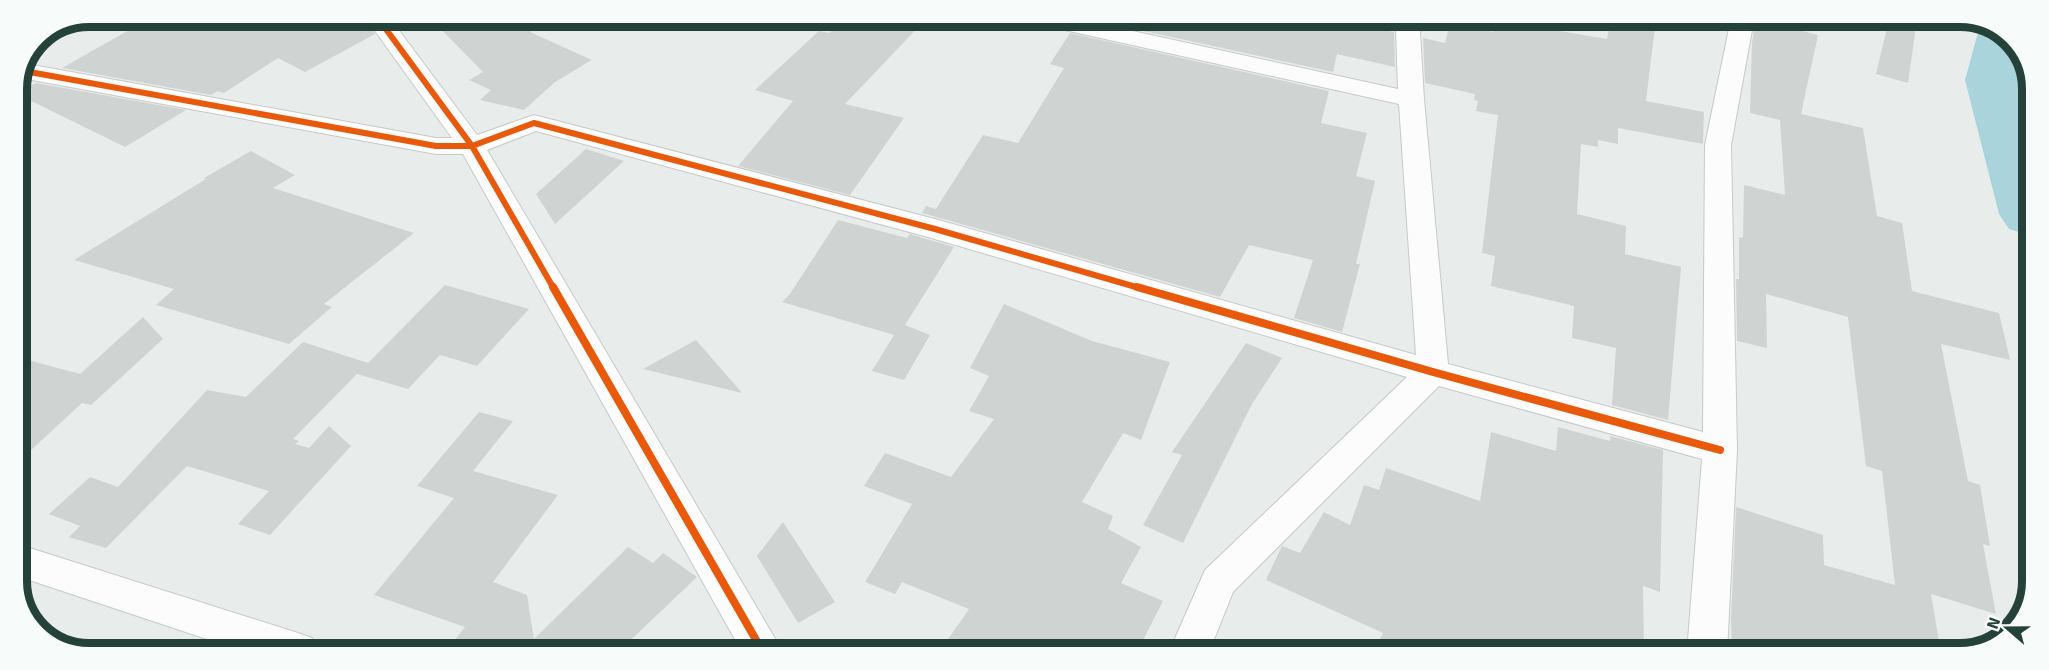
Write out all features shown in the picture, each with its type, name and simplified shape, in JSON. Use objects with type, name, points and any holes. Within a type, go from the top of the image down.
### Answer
[{"type":"street","points":[[384,27],[472,146],[758,643]]},
{"type":"street","points":[[1083,27],[1411,99]]},
{"type":"street","points":[[1411,27],[1408,30],[1411,99],[1434,372]]},
{"type":"street","points":[[1708,643],[1720,450],[1718,145],[1741,27]]},
{"type":"street","points":[[30,72],[436,146],[472,146],[534,123],[935,229],[1434,372],[1720,450]]},
{"type":"street","points":[[1193,643],[1218,582],[1434,372]]},
{"type":"street","points":[[27,563],[273,643]]},
{"type":"building","points":[[134,27],[370,27],[375,34],[305,72],[278,58],[224,93],[218,91],[211,95],[62,68]]},
{"type":"building","points":[[439,27],[537,27],[530,32],[592,60],[555,82],[524,110],[480,100],[491,90],[469,80],[483,72]]},
{"type":"building","points":[[837,27],[918,27],[845,104],[904,118],[850,195],[738,166],[793,101],[755,90],[819,31],[829,33]]},
{"type":"building","points":[[1125,27],[1370,27],[1394,32],[1395,67],[1337,54],[1333,72]]},
{"type":"building","points":[[1449,27],[1469,27],[1493,32],[1494,27],[1536,27],[1607,39],[1609,27],[1655,27],[1646,101],[1704,112],[1703,144],[1618,128],[1618,144],[1598,140],[1598,147],[1581,144],[1577,214],[1626,226],[1625,254],[1681,267],[1668,420],[1612,405],[1616,348],[1572,338],[1574,306],[1491,286],[1495,256],[1482,253],[1498,115],[1476,111],[1478,101],[1474,100],[1475,94],[1425,83],[1423,38],[1445,43]]},
{"type":"building","points":[[1761,27],[1787,27],[1818,35],[1801,114],[1863,128],[1877,216],[1902,223],[1912,291],[1999,313],[2010,360],[1941,344],[1968,481],[1980,485],[1990,546],[1983,544],[1996,614],[1931,594],[1939,643],[1732,643],[1736,507],[1823,535],[1824,565],[1895,585],[1882,471],[1866,466],[1848,317],[1766,294],[1767,348],[1737,341],[1736,279],[1739,279],[1739,237],[1743,238],[1744,185],[1785,195],[1780,120],[1750,113],[1752,43],[1754,30],[1760,31]]},
{"type":"building","points":[[1887,27],[1916,27],[1908,83],[1876,74]]},
{"type":"building","points":[[1070,33],[1329,91],[1321,123],[1367,133],[1356,176],[1375,181],[1356,264],[1360,264],[1342,332],[1294,318],[1313,260],[1249,245],[1220,297],[922,213],[926,206],[936,209],[983,135],[1018,143],[1064,68],[1050,64]]},
{"type":"building","points":[[36,83],[186,110],[125,147],[27,99],[27,88]]},
{"type":"building","points":[[586,149],[624,161],[555,224],[536,194]]},
{"type":"building","points":[[251,151],[295,175],[273,188],[414,233],[324,304],[332,307],[289,344],[156,305],[174,289],[74,260],[206,179],[204,178]]},
{"type":"building","points":[[838,220],[907,238],[910,234],[954,247],[905,325],[930,335],[904,380],[872,371],[894,335],[782,302],[790,294]]},
{"type":"building","points":[[445,285],[529,309],[477,366],[440,355],[408,389],[357,374],[293,439],[299,441],[295,444],[309,448],[329,426],[351,446],[270,535],[238,524],[269,491],[187,466],[106,548],[69,537],[80,526],[49,514],[90,477],[118,487],[207,390],[246,397],[303,342],[368,363]]},
{"type":"building","points":[[1004,304],[1092,341],[1170,362],[1141,440],[1123,433],[1082,502],[1113,516],[1108,529],[1141,547],[1121,583],[1163,601],[1142,643],[945,643],[969,609],[902,582],[895,594],[865,582],[912,504],[864,486],[885,453],[951,477],[994,419],[969,411],[989,376],[970,368]]},
{"type":"building","points":[[143,317],[163,339],[91,405],[82,403],[27,454],[27,360],[80,374]]},
{"type":"building","points":[[696,340],[742,393],[643,369]]},
{"type":"building","points":[[1246,343],[1282,358],[1252,404],[1183,543],[1143,525],[1182,455],[1172,452]]},
{"type":"building","points":[[479,412],[513,421],[473,471],[558,495],[493,582],[527,595],[534,639],[628,547],[653,563],[663,553],[697,577],[627,643],[452,643],[465,627],[374,595],[454,498],[417,486]]},
{"type":"building","points":[[1558,427],[1610,441],[1610,436],[1663,450],[1660,592],[1643,586],[1644,643],[1384,643],[1379,641],[1383,633],[1266,580],[1282,546],[1300,553],[1324,512],[1350,525],[1364,485],[1379,490],[1386,468],[1480,501],[1491,432],[1556,451]]},
{"type":"building","points":[[783,522],[835,602],[798,623],[757,556]]},
{"type":"waterway","points":[[2003,44],[1994,80],[2022,179]]},
{"type":"cycle path","points":[[384,27],[472,146],[758,643]]},
{"type":"cycle path","points":[[30,72],[436,146],[472,146],[534,123],[935,229],[1433,372],[1720,450]]}]
